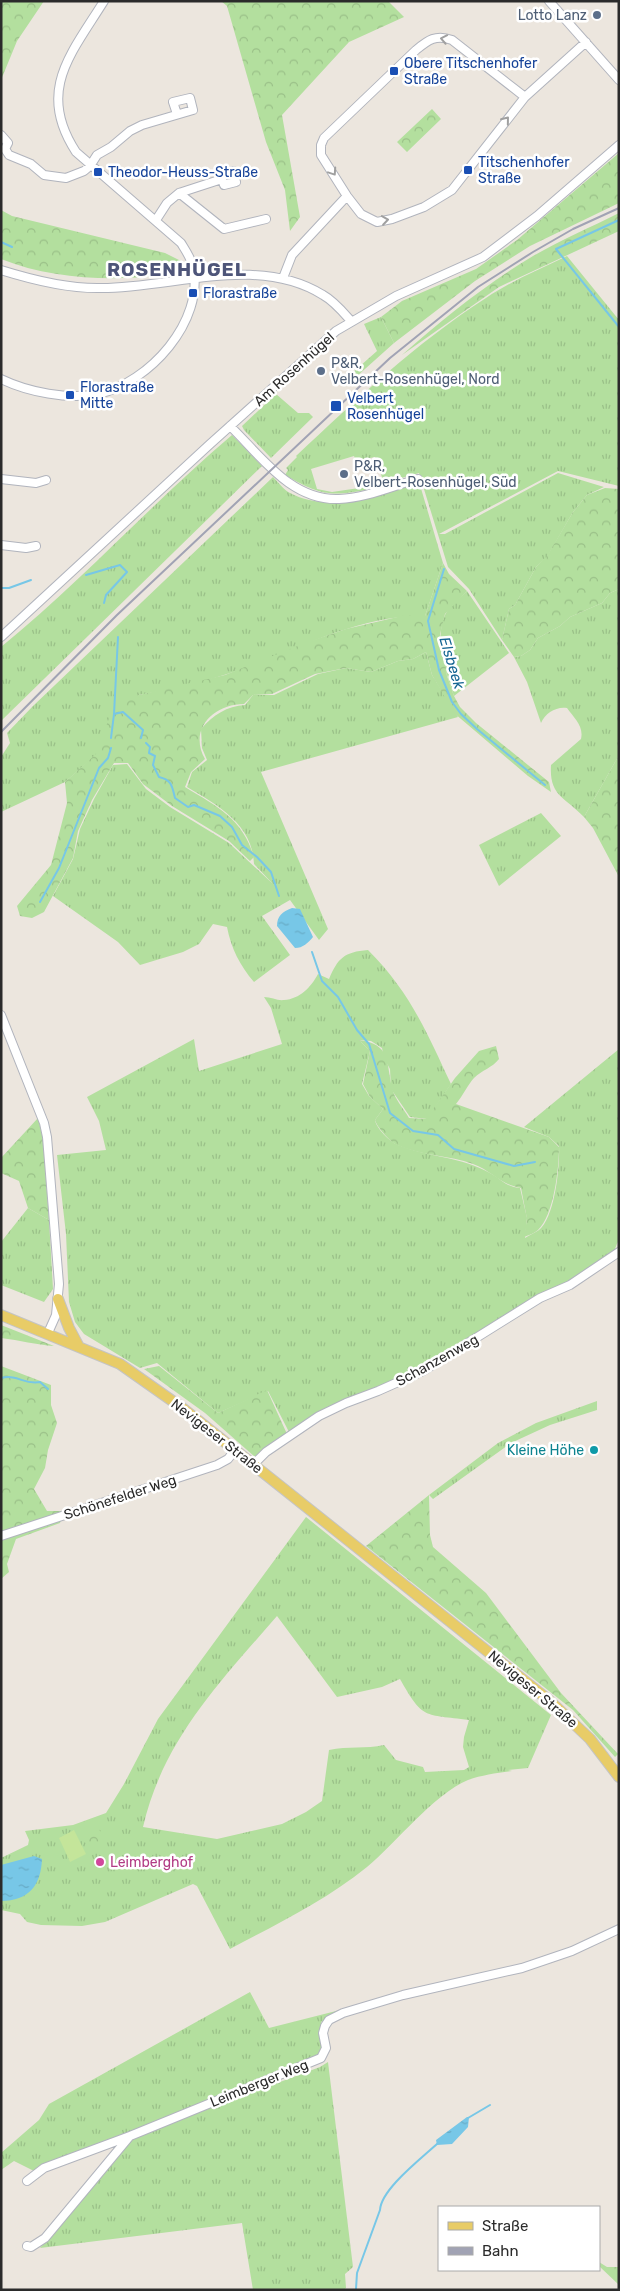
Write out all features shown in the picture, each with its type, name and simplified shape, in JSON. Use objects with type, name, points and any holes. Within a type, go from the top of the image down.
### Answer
[{"type":"main road","points":[[58,1299],[78,1345]]},
{"type":"main road","name":"Nevigeser Straße","points":[[1,1315],[78,1345],[120,1364],[139,1376],[253,1464],[551,1702],[590,1739],[619,1777]]},
{"type":"street","points":[[1,379],[39,391],[78,395],[99,394],[130,381],[156,362],[179,334],[188,314],[194,279],[189,256],[181,243],[90,166],[76,152],[64,135],[58,110],[60,78],[67,62],[104,1]]},
{"type":"street","points":[[549,1],[619,80]]},
{"type":"street","points":[[525,97],[452,40],[438,37],[427,40],[324,138],[321,145],[321,155],[361,214],[377,222],[392,220],[424,207],[452,190],[525,97],[586,42]]},
{"type":"street","points":[[1,135],[8,143],[3,150],[9,155],[31,164],[44,174],[59,178],[75,176],[90,166],[97,155],[111,147],[130,131],[142,125],[177,114]]},
{"type":"street","name":"Am Rosenhügel","points":[[1,637],[301,361],[351,321],[396,296],[483,257],[536,216],[619,144]]},
{"type":"street","points":[[156,220],[167,203],[179,194],[211,181],[222,179]]},
{"type":"street","points":[[179,194],[224,229],[266,219]]},
{"type":"street","points":[[283,278],[292,255],[347,196]]},
{"type":"street","points":[[1,270],[38,281],[101,288],[237,275],[283,278],[324,295],[351,321]]},
{"type":"street","points":[[230,426],[294,488],[324,499],[355,497],[418,479]]},
{"type":"street","points":[[1,479],[36,483],[46,480]]},
{"type":"street","points":[[1,545],[26,548],[36,546]]},
{"type":"street","points":[[1,1015],[44,1123],[47,1137],[58,1299],[56,1315],[48,1333]]},
{"type":"street","name":"Schanzenweg","points":[[253,1464],[266,1452],[319,1416],[423,1371],[540,1298],[570,1285],[619,1252]]},
{"type":"street","name":"Schönefelder Weg","points":[[1,1536],[217,1465],[228,1459],[235,1450]]},
{"type":"street","name":"Leimberger Weg","points":[[27,2246],[31,2247],[45,2238],[130,2136],[321,2058],[326,2048],[323,2033],[329,2020],[343,2013],[403,1995],[522,1968],[572,1951],[619,1929]]},
{"type":"street","points":[[26,2181],[44,2168],[130,2136]]},
{"type":"green space","points":[[1,1],[44,1],[17,41],[1,80]]},
{"type":"green space","points":[[221,1],[388,1],[404,17],[349,42],[282,115],[300,217],[290,231],[285,190],[266,142],[227,6]]},
{"type":"green space","points":[[432,109],[441,119],[407,152],[397,142]]},
{"type":"green space","points":[[619,153],[619,203],[530,246],[475,281],[394,343],[381,317],[402,301],[476,269],[517,240]]},
{"type":"green space","points":[[1,210],[12,216],[165,253],[185,263],[185,273],[162,276],[91,278],[68,276],[23,267],[1,259]]},
{"type":"green space","points":[[619,213],[619,231],[499,287],[402,355],[466,302],[499,278],[554,244]]},
{"type":"green space","points":[[567,256],[619,320],[619,486],[558,471],[439,534],[445,534],[558,473],[604,487],[587,495],[573,512],[547,557],[536,567],[515,605],[509,609],[502,640],[469,589],[448,567],[419,473],[384,483],[375,457],[356,461],[354,456],[311,469],[317,489],[332,492],[366,487],[366,490],[332,493],[315,490],[296,481],[285,475],[288,470],[286,468],[296,456],[364,393],[460,315],[496,292]]},
{"type":"green space","points":[[381,317],[394,343],[346,386],[342,382],[377,351],[364,324]]},
{"type":"green space","points":[[276,394],[298,413],[309,413],[313,417],[271,458],[242,426]]},
{"type":"green space","points":[[232,435],[262,466],[1,721],[1,647],[60,596],[202,461]]},
{"type":"green space","points":[[273,477],[290,493],[305,499],[321,502],[337,502],[370,497],[418,483],[443,563],[425,616],[399,617],[373,622],[323,637],[224,675],[139,695],[96,755],[65,782],[1,812],[1,757],[10,743],[7,733]]},
{"type":"green space","points":[[605,488],[619,489],[619,589],[610,593],[602,603],[570,617],[560,626],[538,638],[530,650],[521,656],[514,657],[502,640],[509,609],[515,605],[536,567],[547,556],[573,512],[587,495]]},
{"type":"green space","points":[[443,563],[449,574],[467,591],[445,614],[440,634],[447,676],[454,696],[460,707],[476,723],[549,782],[551,792],[528,776],[454,713],[432,675],[426,652],[413,659],[398,661],[371,672],[346,668],[315,674],[272,694],[253,695],[244,704],[223,708],[214,713],[202,728],[200,738],[205,759],[191,772],[185,787],[218,808],[236,823],[243,832],[254,857],[250,861],[229,841],[172,806],[143,784],[128,763],[114,763],[92,800],[78,831],[73,858],[44,912],[32,918],[20,916],[17,906],[51,865],[67,803],[65,782],[96,754],[112,710],[139,695],[225,675],[346,629],[406,615],[425,616]]},
{"type":"green space","points":[[619,589],[619,755],[584,817],[556,790],[551,775],[551,765],[581,739],[580,726],[567,708],[555,709],[548,713],[541,723],[527,682],[514,657],[521,656],[530,650],[538,638],[560,626],[570,617],[602,603],[610,593]]},
{"type":"green space","points":[[467,591],[509,653],[454,696],[442,656],[442,624],[445,615],[452,605]]},
{"type":"green space","points":[[426,652],[432,675],[458,717],[261,772],[328,929],[319,940],[290,900],[262,916],[290,955],[254,982],[244,970],[237,956],[227,927],[213,924],[199,944],[183,952],[140,965],[118,942],[53,896],[73,859],[80,829],[113,765],[127,764],[146,789],[170,807],[229,843],[273,884],[254,864],[252,850],[241,827],[222,809],[187,787],[192,772],[207,760],[202,748],[201,729],[210,719],[221,712],[232,707],[245,705],[253,695],[274,695],[318,674],[346,668],[371,672],[398,661],[413,659]]},
{"type":"green space","points":[[619,755],[619,877],[593,828],[584,817]]},
{"type":"green space","points":[[541,813],[561,836],[499,886],[479,845]]},
{"type":"green space","points":[[368,950],[395,981],[416,1013],[451,1084],[427,1119],[410,1117],[391,1089],[390,1069],[384,1058],[382,1048],[371,1041],[359,1040],[370,1051],[362,1084],[369,1096],[383,1109],[375,1120],[378,1127],[387,1138],[398,1145],[468,1164],[490,1173],[507,1184],[520,1188],[527,1218],[525,1238],[539,1230],[549,1214],[553,1203],[557,1178],[559,1146],[549,1137],[524,1127],[619,1049],[619,1239],[614,1251],[568,1284],[549,1294],[536,1296],[418,1371],[289,1432],[268,1391],[218,1413],[157,1363],[140,1368],[84,1334],[75,1322],[69,1302],[66,1234],[57,1155],[106,1150],[99,1121],[87,1097],[194,1039],[199,1071],[282,1044],[271,1008],[264,997],[282,1000],[300,995],[308,988],[318,974],[329,979],[343,957],[353,952]]},
{"type":"green space","points":[[359,1040],[369,1042],[382,1050],[387,1062],[393,1092],[409,1118],[426,1119],[455,1078],[479,1051],[496,1046],[499,1059],[474,1078],[456,1104],[549,1137],[559,1147],[557,1179],[552,1203],[548,1214],[538,1230],[524,1237],[527,1219],[521,1188],[502,1181],[473,1164],[406,1149],[387,1138],[375,1120],[383,1109],[370,1097],[363,1084],[370,1051]]},
{"type":"green space","points":[[38,1118],[43,1139],[49,1220],[28,1208],[19,1181],[1,1173],[1,1158]]},
{"type":"green space","points":[[28,1208],[49,1220],[53,1289],[44,1302],[1,1285],[1,1242]]},
{"type":"green space","points":[[1,1325],[54,1346],[1,1338]]},
{"type":"green space","points":[[1,1366],[51,1385],[51,1405],[57,1423],[48,1450],[45,1468],[34,1489],[47,1511],[64,1511],[60,1523],[16,1539],[7,1564],[9,1572],[1,1579]]},
{"type":"green space","points":[[159,1366],[218,1413],[267,1390],[287,1434],[255,1457],[205,1413],[144,1369]]},
{"type":"green space","points":[[597,1401],[597,1410],[550,1425],[511,1443],[433,1499],[429,1495],[498,1443],[536,1423]]},
{"type":"green space","points":[[429,1495],[430,1535],[433,1547],[486,1593],[561,1693],[618,1754],[615,1757],[573,1710],[366,1546]]},
{"type":"green space","points":[[306,1517],[551,1715],[528,1768],[508,1770],[512,1771],[479,1777],[455,1787],[429,1807],[378,1857],[351,1879],[300,1911],[230,1949],[197,1886],[193,1884],[105,1922],[82,1926],[41,1925],[27,1922],[20,1914],[1,1910],[1,1858],[28,1845],[29,1840],[25,1831],[73,1825],[106,1813],[124,1784],[158,1719]],"holes":[[[277,1616],[337,1697],[382,1687],[400,1679],[414,1702],[426,1713],[469,1720],[463,1747],[469,1767],[464,1770],[425,1772],[423,1767],[396,1760],[384,1745],[329,1750],[322,1801],[306,1812],[282,1824],[217,1839],[143,1827],[152,1796],[164,1767],[179,1739],[215,1689]]]},
{"type":"green space","points":[[97,1824],[102,1836],[98,1847],[89,1851],[84,1839],[88,1827]]},
{"type":"green space","points":[[74,1830],[86,1854],[70,1862],[59,1838]]},
{"type":"green space","points":[[250,1992],[269,2028],[340,2010],[321,2022],[323,2045],[316,2059],[34,2171],[14,2161],[1,2170],[1,2153],[39,2120],[49,2104]]},
{"type":"green space","points":[[328,2062],[353,2267],[345,2274],[346,2288],[344,2290],[253,2290],[242,2223],[40,2248],[133,2137],[320,2067]]},
{"type":"green space","points":[[600,2263],[607,2267],[619,2267],[619,2285],[600,2267]]},
{"type":"water","points":[[292,908],[300,909],[313,937],[305,945],[298,948],[295,948],[277,926],[281,915]]},
{"type":"water","points":[[34,1856],[42,1859],[39,1877],[32,1890],[19,1898],[1,1901],[1,1865]]},
{"type":"water","points":[[469,2117],[468,2127],[452,2144],[437,2145],[436,2140]]},
{"type":"waterway","points":[[619,220],[556,249],[619,327]]},
{"type":"waterway","name":"Elsbeek","points":[[1,242],[12,247]]},
{"type":"waterway","points":[[86,575],[120,565],[127,572],[106,595],[104,603]]},
{"type":"waterway","name":"Elsbeek","points":[[444,569],[428,621],[439,670],[452,702],[461,714],[477,729],[545,785]]},
{"type":"waterway","points":[[1,588],[9,588],[31,580]]},
{"type":"waterway","points":[[118,637],[114,714],[123,712],[143,730],[141,738]]},
{"type":"waterway","points":[[111,738],[114,714]]},
{"type":"waterway","points":[[146,743],[150,747],[149,753],[155,756],[153,765],[159,777],[169,782],[175,798],[188,807],[194,805],[220,816],[232,827],[242,845],[271,872],[279,896]]},
{"type":"waterway","points":[[40,902],[59,868],[99,768],[108,758],[111,748]]},
{"type":"waterway","points":[[312,952],[322,981],[338,997],[357,1030],[369,1044],[390,1113],[413,1131],[438,1135],[454,1149],[514,1166],[535,1162]]},
{"type":"waterway","points":[[1,1378],[12,1377],[34,1383],[40,1382],[48,1389]]},
{"type":"waterway","points":[[468,2118],[490,2105]]},
{"type":"waterway","points":[[356,2289],[357,2273],[382,2202],[387,2193],[403,2174],[438,2143]]},
{"type":"railway","points":[[1,732],[117,615],[390,358],[478,287],[573,229],[619,208]]},
{"type":"place","name":"Lotto Lanz","points":[[597,15]]},
{"type":"place","name":"Obere Titschenhofer Straße","points":[[394,71]]},
{"type":"place","name":"Titschenhofer Straße","points":[[468,170]]},
{"type":"place","name":"Theodor-Heuss-Straße","points":[[98,172]]},
{"type":"place","name":"Florastraße","points":[[193,293]]},
{"type":"place","name":"P&R, Velbert-Rosenhügel, Nord","points":[[321,371]]},
{"type":"place","name":"Florastraße Mitte","points":[[70,395]]},
{"type":"place","name":"Velbert Rosenhügel","points":[[336,406]]},
{"type":"place","name":"P&R, Velbert-Rosenhügel, Süd","points":[[344,474]]},
{"type":"place","name":"Kleine Höhe","points":[[594,1450]]},
{"type":"place","name":"Leimberghof","points":[[100,1862]]},
{"type":"district","name":"ROSENHÜGEL","points":[[177,269]]}]
